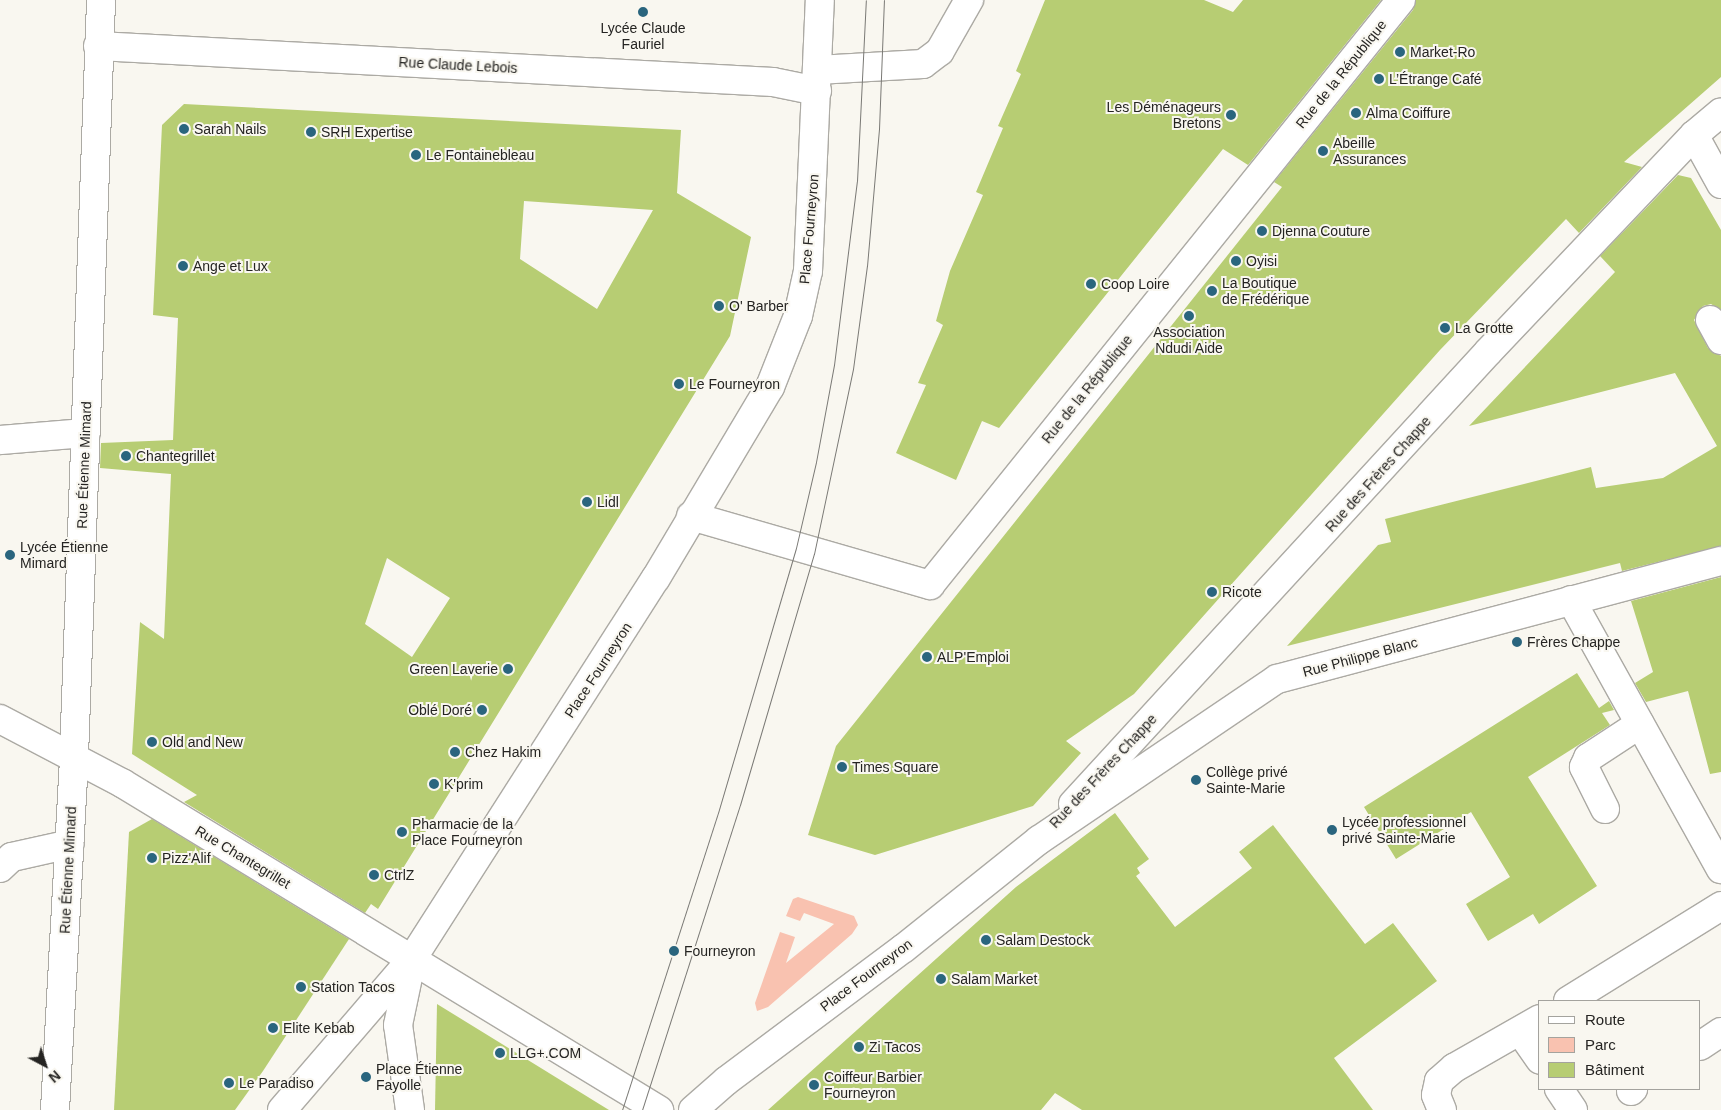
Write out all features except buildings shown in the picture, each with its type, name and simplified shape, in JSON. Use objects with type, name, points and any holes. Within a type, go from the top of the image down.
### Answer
[{"type":"street","name":"Rue Étienne Mimard","points":[[55,1110],[74,756],[101,0]]},
{"type":"street","name":"Place Fourneyron","points":[[412,959],[651,586],[691,516],[770,387],[798,316],[808,271],[820,0]]},
{"type":"street","name":"Rue Claude Lebois","points":[[98,46],[773,82],[817,81],[923,64],[940,51],[969,0]]},
{"type":"street","name":"Rue de la République","points":[[691,516],[930,585],[1401,0]]},
{"type":"street","name":"Rue des Frères Chappe","points":[[1039,840],[1488,352],[1694,135],[1721,112]]},
{"type":"street","points":[[1694,135],[1721,184]]},
{"type":"street","points":[[0,440],[86,433]]},
{"type":"street","name":"Rue Philippe Blanc","points":[[1039,840],[1277,679],[1721,562]]},
{"type":"street","points":[[1571,600],[1721,868]]},
{"type":"street","name":"Rue Chantegrillet","points":[[0,719],[74,756],[412,959]]},
{"type":"street","points":[[1605,809],[1584,767],[1588,758],[1640,724]]},
{"type":"street","name":"Place Fourneyron","points":[[693,1110],[726,1081],[904,948],[1039,840]]},
{"type":"street","points":[[0,868],[12,857],[70,844]]},
{"type":"street","points":[[1570,1000],[1721,906]]},
{"type":"street","points":[[282,1110],[412,959]]},
{"type":"street","points":[[410,1110],[398,1026],[412,959]]},
{"type":"street","points":[[412,959],[659,1110]]},
{"type":"street","points":[[1442,1110],[1436,1095],[1439,1082],[1454,1068],[1530,1025],[1538,1053]]},
{"type":"street","points":[[1701,1045],[1721,1032]]},
{"type":"street","points":[[1560,1090],[1573,1110]]},
{"type":"green space","points":[[798,897],[854,916],[858,925],[852,934],[768,1007],[757,1011],[755,1003],[780,932],[795,937],[786,963],[834,924],[804,913],[800,921],[786,916],[793,899]]},
{"type":"tram line","points":[[622,1110],[718,813],[796,548],[816,462],[834,365],[857,181],[866,0]]},
{"type":"tram line","points":[[642,1110],[740,805],[814,554],[853,369],[867,266],[879,129],[884,0]]},
{"type":"place","name":"Lycée Claude Fauriel","points":[[643,12]]},
{"type":"place","name":"Market-Ro","points":[[1400,52]]},
{"type":"place","name":"L’Étrange Café","points":[[1379,79]]},
{"type":"place","name":"Alma Coiffure","points":[[1356,113]]},
{"type":"place","name":"Les Déménageurs Bretons","points":[[1231,115]]},
{"type":"place","name":"Sarah Nails","points":[[184,129]]},
{"type":"place","name":"SRH Expertise","points":[[311,132]]},
{"type":"place","name":"Abeille Assurances","points":[[1323,151]]},
{"type":"place","name":"Le Fontainebleau","points":[[416,155]]},
{"type":"place","name":"Djenna Couture","points":[[1262,231]]},
{"type":"place","name":"Oyisi","points":[[1236,261]]},
{"type":"place","name":"Ange et Lux","points":[[183,266]]},
{"type":"place","name":"Coop Loire","points":[[1091,284]]},
{"type":"place","name":"La Boutique de Frédérique","points":[[1212,291]]},
{"type":"place","name":"O' Barber","points":[[719,306]]},
{"type":"place","name":"Association Ndudi Aide","points":[[1189,316]]},
{"type":"place","name":"La Grotte","points":[[1445,328]]},
{"type":"place","name":"Le Fourneyron","points":[[679,384]]},
{"type":"place","name":"Chantegrillet","points":[[126,456]]},
{"type":"place","name":"Lidl","points":[[587,502]]},
{"type":"place","name":"Lycée Étienne Mimard","points":[[10,555]]},
{"type":"place","name":"Ricote","points":[[1212,592]]},
{"type":"place","name":"Frères Chappe","points":[[1517,642]]},
{"type":"place","name":"ALP'Emploi","points":[[927,657]]},
{"type":"place","name":"Green Laverie","points":[[508,669]]},
{"type":"place","name":"Oblé Doré","points":[[482,710]]},
{"type":"place","name":"Old and New","points":[[152,742]]},
{"type":"place","name":"Chez Hakim","points":[[455,752]]},
{"type":"place","name":"Times Square","points":[[842,767]]},
{"type":"place","name":"Collège privé Sainte-Marie","points":[[1196,780]]},
{"type":"place","name":"K'prim","points":[[434,784]]},
{"type":"place","name":"Lycée professionnel privé Sainte-Marie","points":[[1332,830]]},
{"type":"place","name":"Pharmacie de la Place Fourneyron","points":[[402,832]]},
{"type":"place","name":"Pizz'Alif","points":[[152,858]]},
{"type":"place","name":"CtrlZ","points":[[374,875]]},
{"type":"place","name":"Salam Destock","points":[[986,940]]},
{"type":"place","name":"Fourneyron","points":[[674,951]]},
{"type":"place","name":"Salam Market","points":[[941,979]]},
{"type":"place","name":"Station Tacos","points":[[301,987]]},
{"type":"place","name":"Elite Kebab","points":[[273,1028]]},
{"type":"place","name":"Zi Tacos","points":[[859,1047]]},
{"type":"place","name":"LLG+.COM","points":[[500,1053]]},
{"type":"place","name":"Place Étienne Fayolle","points":[[366,1077]]},
{"type":"place","name":"Le Paradiso","points":[[229,1083]]},
{"type":"place","name":"Coiffeur Barbier Fourneyron","points":[[814,1085]]}]
